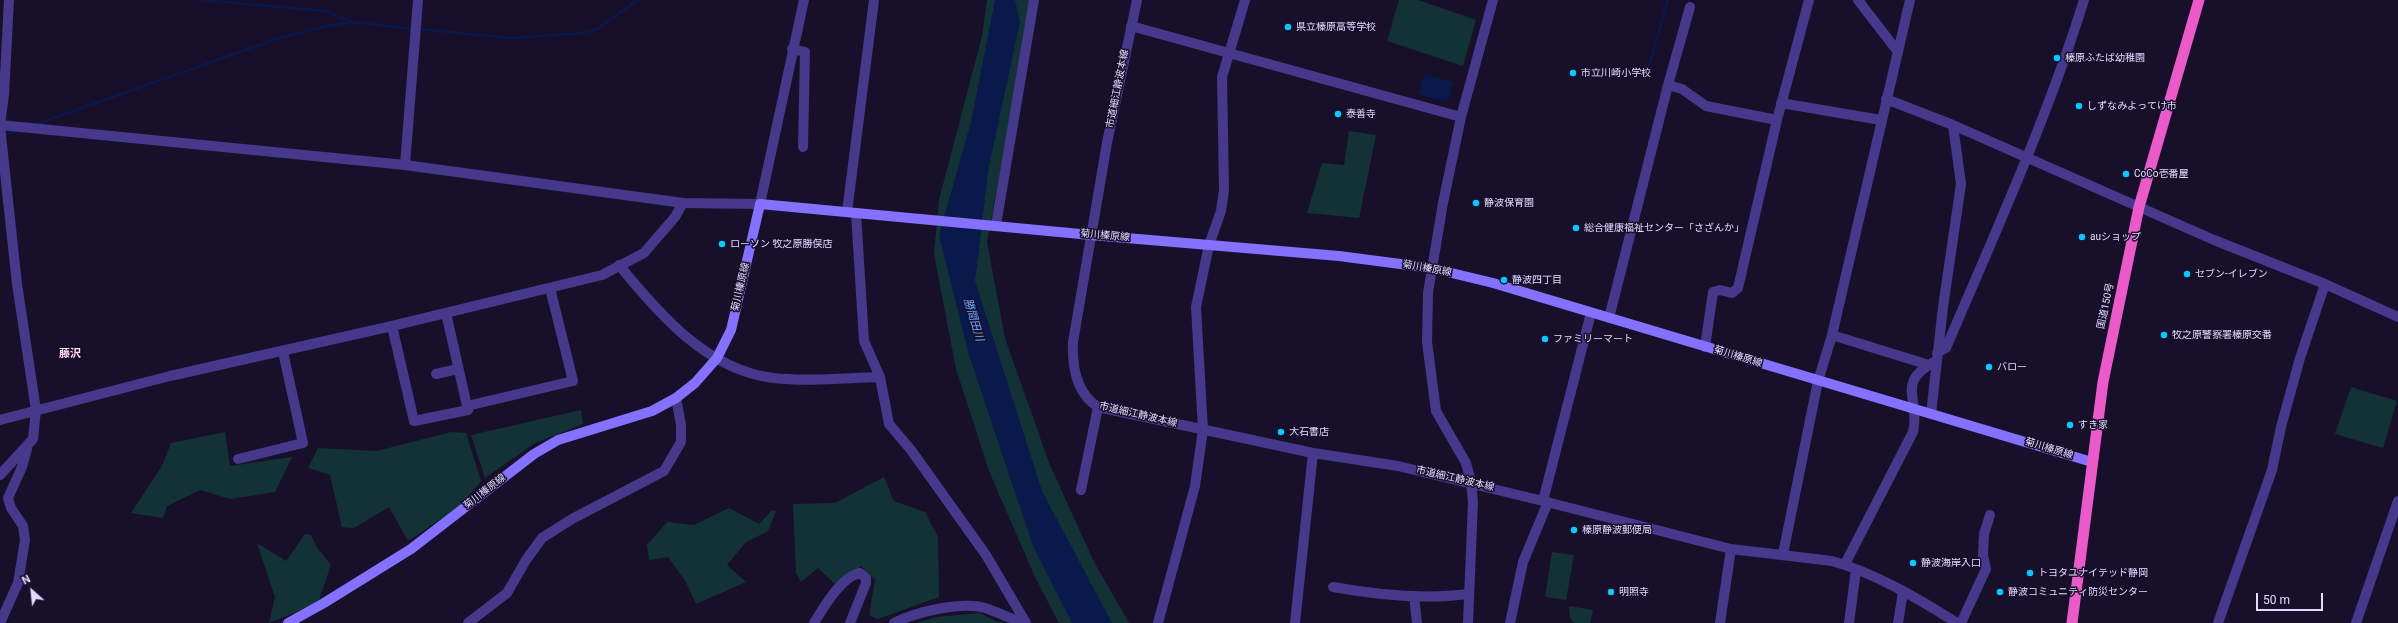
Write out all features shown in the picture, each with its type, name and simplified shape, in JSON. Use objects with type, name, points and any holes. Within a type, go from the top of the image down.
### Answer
[{"type":"highway","name":"国道150号","points":[[2072,623],[2103,382],[2139,207],[2199,0]]},
{"type":"main road","name":"菊川榛原線","points":[[288,623],[324,603],[411,549],[534,454],[558,440],[652,411],[676,398],[695,383],[717,358],[731,330],[760,204],[1091,235],[1340,256],[1431,268],[1493,283],[2092,462]]},
{"type":"street","points":[[0,475],[28,447],[33,439],[36,410],[16,284],[0,131],[4,95],[9,0]]},
{"type":"street","points":[[405,165],[418,0]]},
{"type":"street","points":[[0,125],[16,126],[34,130],[405,165],[683,203],[760,204],[792,49],[804,0]]},
{"type":"street","points":[[874,0],[851,212],[864,341],[880,377],[889,424],[911,450],[986,555],[1026,623]]},
{"type":"street","points":[[996,225],[1034,0]]},
{"type":"street","name":"市道細江静波本線","points":[[1137,0],[1091,235],[1073,342],[1072,357],[1075,372],[1084,395],[1098,407],[1313,453],[1398,466],[1471,482],[1731,549],[1783,554],[1844,564],[1903,592],[1951,621]]},
{"type":"street","points":[[1158,623],[1196,486],[1203,430],[1196,307],[1209,245],[1221,210],[1224,190],[1222,77],[1227,54],[1245,0]]},
{"type":"street","points":[[1468,623],[1473,502],[1471,482],[1466,463],[1436,411],[1427,342],[1428,293],[1431,268],[1461,117],[1492,0]]},
{"type":"street","points":[[1705,347],[1713,292],[1720,290],[1732,293],[1738,288],[1781,103],[1809,0]]},
{"type":"street","points":[[1858,0],[1898,52]]},
{"type":"street","points":[[1783,554],[1818,381],[1832,335],[1910,0]]},
{"type":"street","points":[[1844,564],[1913,432],[1915,410],[1911,392],[1912,382],[1946,348],[2028,158],[2064,66],[2084,0]]},
{"type":"street","points":[[1609,318],[1668,85],[1690,7]]},
{"type":"street","points":[[1131,26],[1227,54],[1461,117]]},
{"type":"street","points":[[792,49],[805,52],[803,147]]},
{"type":"street","points":[[1668,85],[1682,89],[1706,106],[1777,120]]},
{"type":"street","points":[[1886,99],[1953,125],[2214,240],[2325,284],[2398,317]]},
{"type":"street","points":[[1781,103],[1881,120]]},
{"type":"street","points":[[1930,414],[1934,360],[1961,184],[1953,125]]},
{"type":"street","points":[[0,420],[170,376],[282,352],[602,275],[644,253],[675,217],[683,203]]},
{"type":"street","points":[[619,265],[648,300],[688,338],[734,368],[773,378],[815,379],[880,377]]},
{"type":"street","points":[[2218,623],[2272,470],[2281,427],[2300,358],[2325,284]]},
{"type":"street","points":[[467,406],[573,381],[550,288]]},
{"type":"street","points":[[392,326],[414,421],[468,410],[446,313]]},
{"type":"street","points":[[1510,623],[1523,562],[1546,501],[1591,313]]},
{"type":"street","points":[[1832,335],[1934,360]]},
{"type":"street","points":[[238,459],[303,443],[282,352]]},
{"type":"street","points":[[436,374],[458,369]]},
{"type":"street","points":[[468,623],[507,593],[526,560],[542,538],[572,520],[664,471],[681,442],[681,425],[676,398]]},
{"type":"street","points":[[1081,490],[1098,407]]},
{"type":"street","points":[[0,623],[18,583],[25,540],[23,526],[11,508],[8,498],[22,467],[28,447]]},
{"type":"street","points":[[1295,623],[1313,453]]},
{"type":"street","points":[[2356,623],[2398,501]]},
{"type":"street","points":[[1961,623],[1986,569],[1983,554],[1984,534],[1990,515]]},
{"type":"street","points":[[1720,623],[1731,549]]},
{"type":"street","points":[[1848,623],[1856,570]]},
{"type":"street","points":[[814,623],[825,604],[854,574],[860,573],[866,578],[866,583],[850,623]]},
{"type":"street","points":[[1333,587],[1366,593],[1440,598],[1468,594]]},
{"type":"street","points":[[1898,623],[1903,592]]},
{"type":"street","points":[[1414,596],[1417,623]]},
{"type":"street","points":[[894,623],[910,615],[964,606],[984,608],[1022,623]]},
{"type":"green space","points":[[987,0],[1032,0],[987,242],[1005,338],[1049,463],[1094,562],[1129,623],[1059,623],[1035,577],[989,471],[956,369],[934,254],[939,200],[982,36]]},
{"type":"green space","points":[[1399,0],[1418,0],[1476,20],[1463,66],[1387,41]]},
{"type":"green space","points":[[1349,131],[1376,135],[1359,218],[1307,213],[1322,163],[1344,165]]},
{"type":"green space","points":[[2351,387],[2397,401],[2383,448],[2335,434]]},
{"type":"green space","points":[[581,410],[583,424],[535,443],[485,478],[471,435]]},
{"type":"green space","points":[[225,432],[230,466],[292,457],[275,492],[230,499],[200,490],[167,506],[163,518],[131,513],[162,466],[171,443]]},
{"type":"green space","points":[[451,432],[466,433],[481,481],[462,505],[408,541],[389,507],[354,528],[342,527],[330,475],[308,468],[318,448],[377,451]]},
{"type":"green space","points":[[884,477],[894,501],[925,512],[938,537],[939,597],[878,619],[869,615],[875,580],[861,566],[835,584],[818,568],[801,582],[796,573],[793,504],[835,503]]},
{"type":"green space","points":[[729,508],[759,524],[772,510],[776,511],[768,531],[746,542],[727,565],[746,582],[696,604],[686,582],[668,557],[649,560],[647,545],[667,522],[694,525]]},
{"type":"green space","points":[[305,534],[311,535],[316,546],[331,565],[318,603],[269,623],[275,597],[257,543],[286,561]]},
{"type":"green space","points":[[1552,552],[1574,555],[1566,600],[1545,597]]},
{"type":"green space","points":[[1569,606],[1593,610],[1590,623],[1574,623],[1570,618]]},
{"type":"green space","points":[[980,613],[997,622],[1013,623],[917,623],[936,617]]},
{"type":"water","name":"勝間田川","points":[[995,0],[1015,0],[1020,22],[989,166],[975,281],[1042,491],[1112,623],[1072,623],[1033,546],[969,355],[939,235],[971,122]]},
{"type":"water","points":[[1424,74],[1453,82],[1448,102],[1418,94]]},
{"type":"waterway","points":[[202,0],[325,11],[352,22],[414,29]]},
{"type":"waterway","points":[[419,29],[511,38],[583,33],[597,29],[638,0]]},
{"type":"waterway","points":[[1647,73],[1668,0]]},
{"type":"waterway","points":[[34,125],[279,38],[326,26],[351,22]]},
{"type":"waterway","points":[[4,135],[16,131]]},
{"type":"place","name":"県立榛原高等学校","points":[[1288,27]]},
{"type":"place","name":"榛原ふたば幼稚園","points":[[2057,58]]},
{"type":"place","name":"市立川崎小学校","points":[[1573,73]]},
{"type":"place","name":"しずなみよってけ市","points":[[2079,106]]},
{"type":"place","name":"泰善寺","points":[[1338,114]]},
{"type":"place","name":"CoCo壱番屋","points":[[2126,174]]},
{"type":"place","name":"静波保育園","points":[[1476,203]]},
{"type":"place","name":"総合健康福祉センター「さざんか」","points":[[1576,228]]},
{"type":"place","name":"auショップ","points":[[2082,237]]},
{"type":"place","name":"ローソン 牧之原勝俣店","points":[[722,244]]},
{"type":"place","name":"セブン-イレブン","points":[[2187,274]]},
{"type":"place","name":"静波四丁目","points":[[1504,280]]},
{"type":"place","name":"牧之原警察署榛原交番","points":[[2164,335]]},
{"type":"place","name":"ファミリーマート","points":[[1545,339]]},
{"type":"place","name":"バロー","points":[[1989,367]]},
{"type":"place","name":"すき家","points":[[2070,425]]},
{"type":"place","name":"大石書店","points":[[1281,432]]},
{"type":"place","name":"榛原静波郵便局","points":[[1574,530]]},
{"type":"place","name":"静波海岸入口","points":[[1913,563]]},
{"type":"place","name":"トヨタユナイテッド静岡","points":[[2030,573]]},
{"type":"place","name":"明照寺","points":[[1611,592]]},
{"type":"place","name":"静波コミュニティ防災センター","points":[[2000,592]]},
{"type":"district","name":"藤沢","points":[[70,354]]}]
